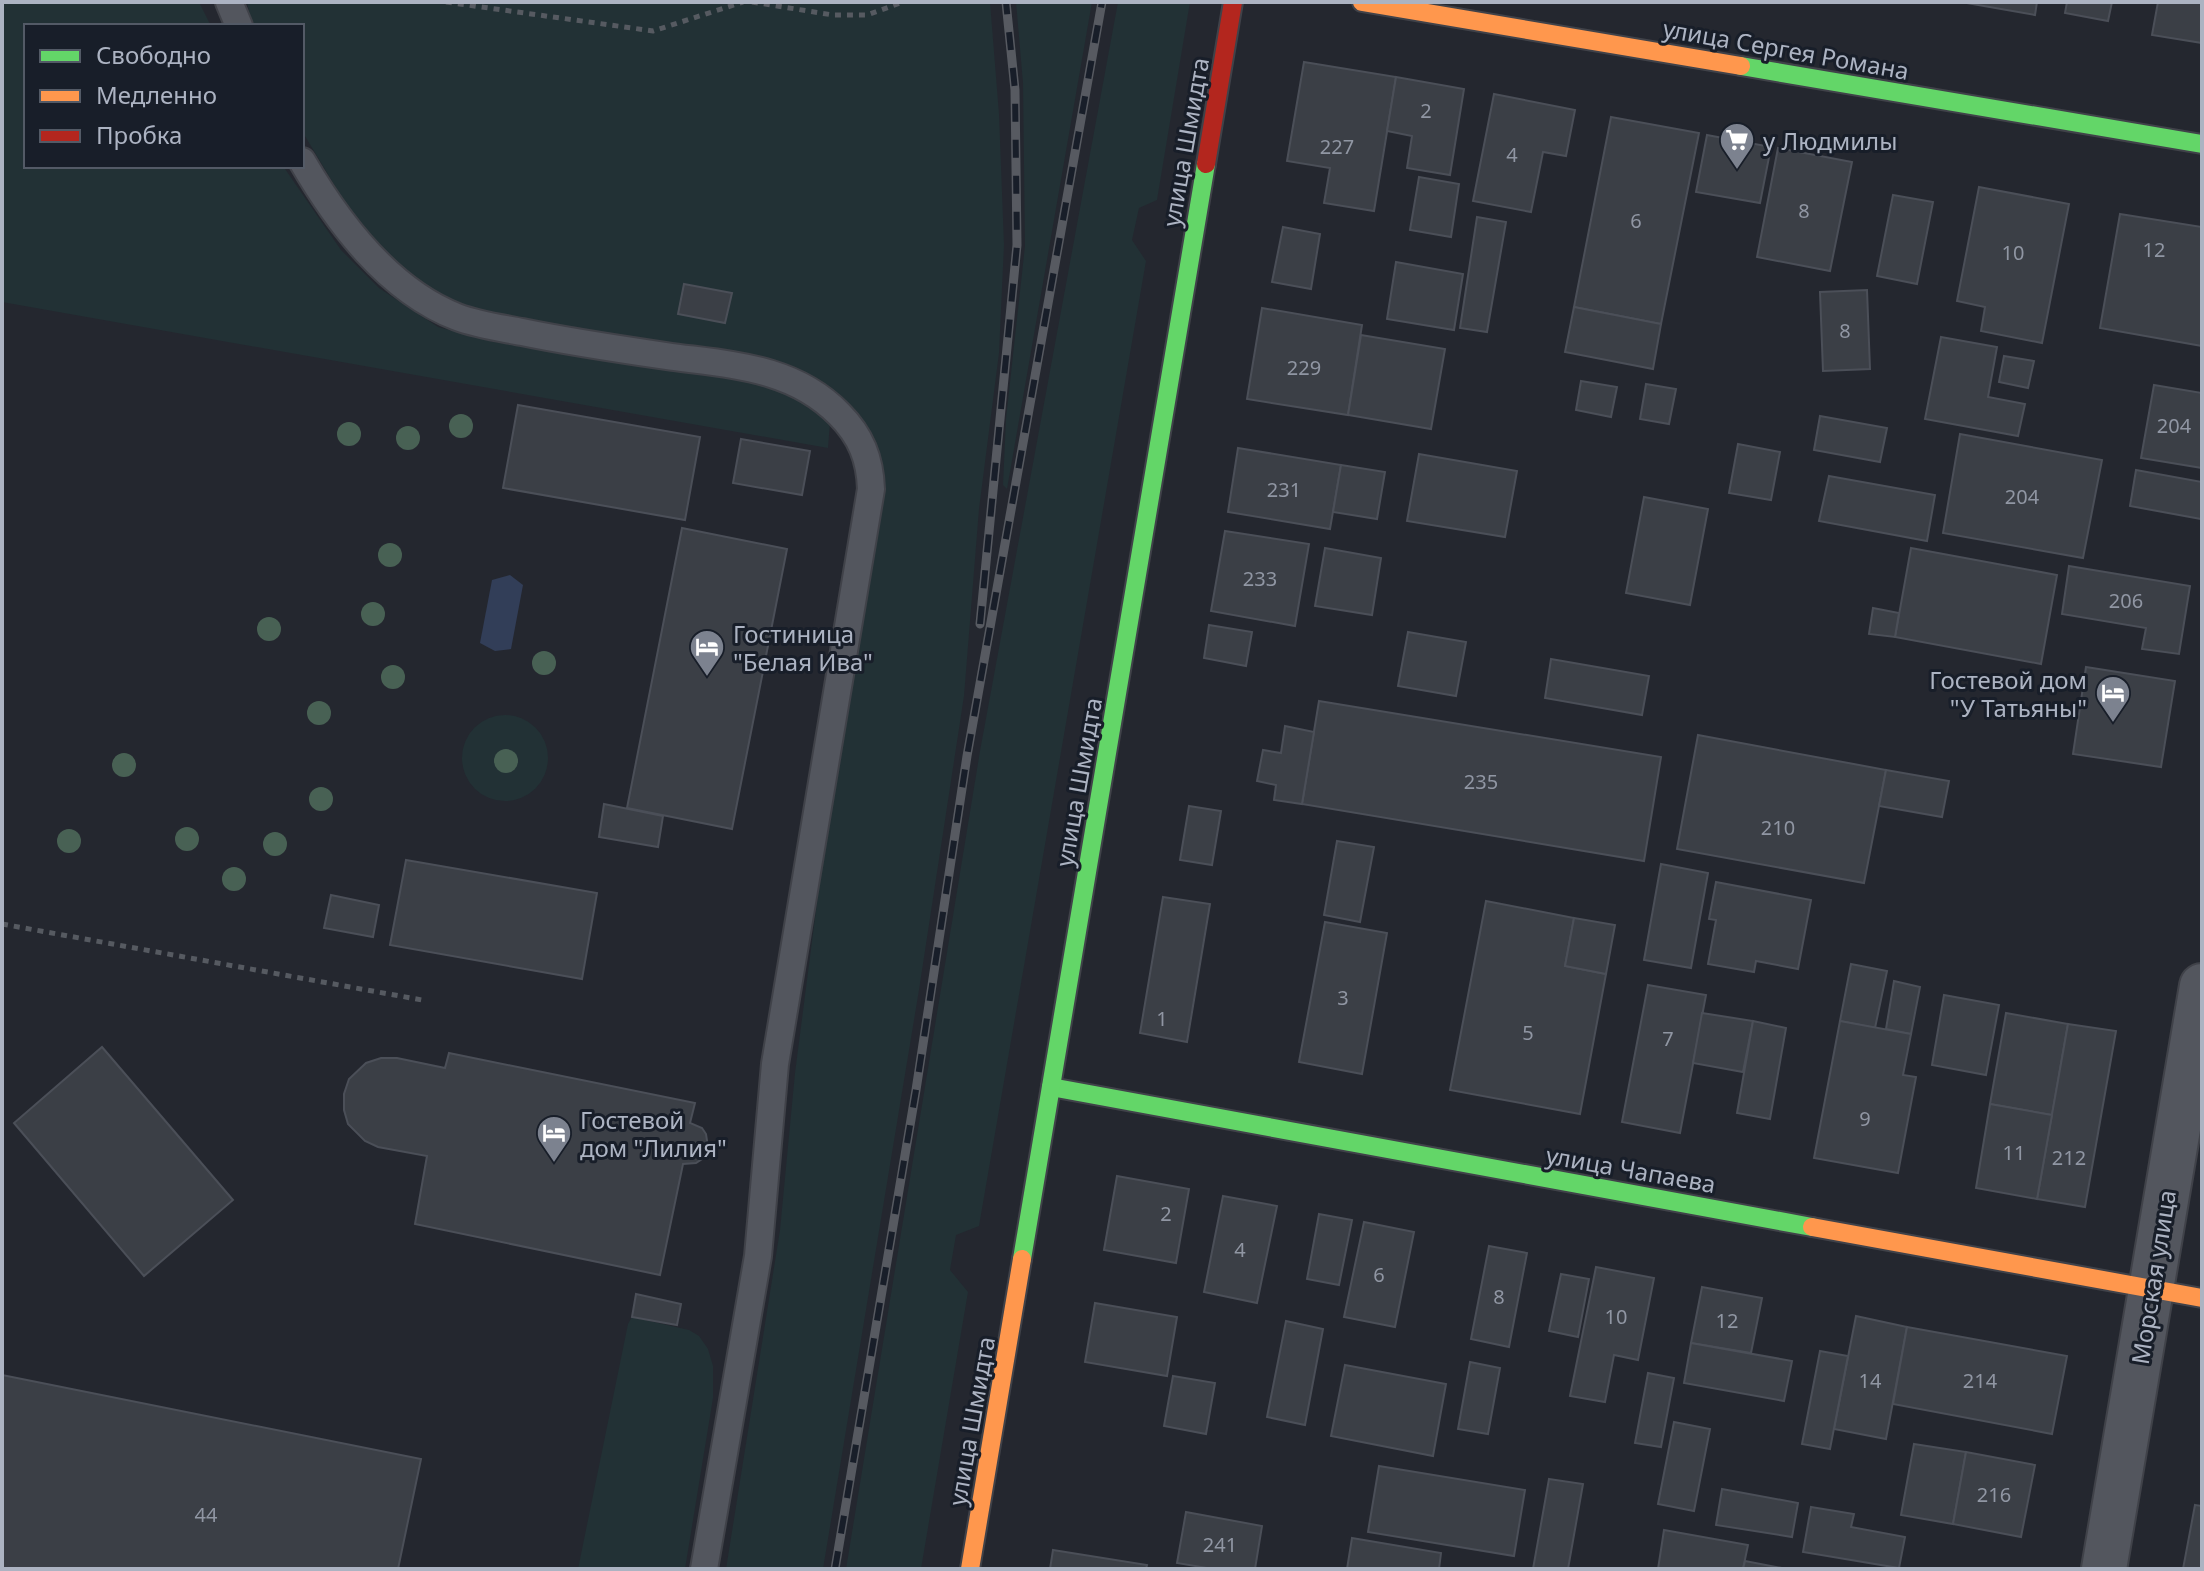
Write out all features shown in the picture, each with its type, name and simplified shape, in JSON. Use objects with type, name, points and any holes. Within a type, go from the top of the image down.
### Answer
[{"type":"street","name":"улица Шмидта","points":[[970,1569],[1233,2]]},
{"type":"street","name":"улица Сергея Романа","points":[[1362,2],[2202,144]]},
{"type":"street","name":"Морская улица","points":[[2104,1569],[2202,986]]},
{"type":"street","name":"улица Чапаева","points":[[1051,1087],[2202,1298]]},
{"type":"lane","points":[[229,2],[238,24]]},
{"type":"lane","points":[[304,164],[324,199],[374,259],[437,308],[480,324],[569,342],[742,366],[777,374],[806,387],[836,410],[863,445],[871,468],[871,489],[775,1064],[758,1256],[704,1569]]},
{"type":"path","points":[[446,2],[653,31],[743,2]]},
{"type":"path","points":[[752,2],[833,15],[867,15],[903,2]]},
{"type":"path","points":[[2,924],[422,1000]]},
{"type":"shaded area","points":[[2,2],[199,2],[210,24],[24,24],[24,168],[284,168],[341,250],[379,288],[438,327],[494,342],[780,385],[803,398],[830,423],[828,448],[2,302]]},
{"type":"shaded area","points":[[247,2],[990,2],[999,114],[1004,245],[999,353],[979,509],[964,696],[919,990],[823,1569],[726,1569],[780,1230],[795,1073],[830,802],[881,508],[851,412],[838,396],[813,379],[476,310],[443,298],[410,276],[375,245],[354,218],[304,134],[304,24],[252,24]]},
{"type":"shaded area","points":[[1016,2],[1092,2],[1007,489],[1003,485],[1006,419],[1025,246],[1023,83]]},
{"type":"shaded area","points":[[1118,2],[1190,2],[1157,200],[1139,208],[1132,240],[1146,261],[979,1226],[956,1235],[950,1270],[968,1292],[921,1569],[846,1569],[980,751]]},
{"type":"shaded area","points":[[505,715],[529,722],[541,734],[548,758],[541,782],[529,794],[505,801],[481,794],[469,782],[462,758],[469,734],[481,722]]},
{"type":"shaded area","points":[[632,1317],[689,1330],[699,1336],[708,1349],[713,1366],[713,1398],[685,1569],[578,1569],[628,1324]]},
{"type":"water","points":[[510,575],[523,585],[511,649],[495,651],[480,643],[492,580]]},
{"type":"building","points":[[1961,2],[2037,2],[2035,15]]},
{"type":"building","points":[[2067,2],[2112,2],[2108,21],[2065,13]]},
{"type":"building","points":[[2158,2],[2202,2],[2202,43],[2152,35]]},
{"type":"building","points":[[1304,62],[1396,77],[1374,211],[1324,203],[1330,168],[1287,161]]},
{"type":"building","points":[[1396,77],[1464,89],[1450,175],[1407,168],[1412,136],[1387,131]]},
{"type":"building","points":[[1494,94],[1575,110],[1566,156],[1543,152],[1531,212],[1473,201]]},
{"type":"building","points":[[1611,117],[1699,133],[1661,324],[1574,307]]},
{"type":"building","points":[[1707,135],[1771,147],[1760,203],[1696,192]]},
{"type":"building","points":[[1778,148],[1852,162],[1830,271],[1757,257]]},
{"type":"building","points":[[1419,177],[1459,184],[1451,237],[1410,230]]},
{"type":"building","points":[[1979,187],[2069,204],[2042,343],[1981,331],[1985,307],[1957,301]]},
{"type":"building","points":[[1893,195],[1933,202],[1917,284],[1877,276]]},
{"type":"building","points":[[2120,214],[2202,227],[2202,346],[2100,328]]},
{"type":"building","points":[[1477,217],[1506,222],[1487,332],[1460,328]]},
{"type":"building","points":[[1283,227],[1320,234],[1311,289],[1272,282]]},
{"type":"building","points":[[1396,262],[1463,274],[1454,330],[1387,319]]},
{"type":"building","points":[[684,284],[732,293],[725,323],[678,314]]},
{"type":"building","points":[[1867,290],[1870,369],[1823,371],[1820,292]]},
{"type":"building","points":[[1574,307],[1661,324],[1653,369],[1565,352]]},
{"type":"building","points":[[1262,308],[1362,325],[1348,415],[1247,399]]},
{"type":"building","points":[[1361,335],[1445,349],[1431,429],[1348,415]]},
{"type":"building","points":[[1941,337],[1997,347],[1988,397],[2025,404],[2018,436],[1925,419]]},
{"type":"building","points":[[2004,356],[2034,361],[2028,388],[1999,382]]},
{"type":"building","points":[[1581,381],[1617,387],[1611,417],[1576,410]]},
{"type":"building","points":[[1646,384],[1676,389],[1669,424],[1640,419]]},
{"type":"building","points":[[2154,385],[2202,393],[2202,468],[2141,458]]},
{"type":"building","points":[[518,405],[700,437],[685,520],[503,488]]},
{"type":"building","points":[[1820,416],[1887,428],[1880,462],[1814,450]]},
{"type":"building","points":[[1960,434],[2102,460],[2083,558],[1943,533]]},
{"type":"building","points":[[741,439],[810,451],[802,495],[733,483]]},
{"type":"building","points":[[1738,444],[1780,452],[1771,500],[1729,493]]},
{"type":"building","points":[[1238,448],[1341,465],[1330,529],[1228,512]]},
{"type":"building","points":[[1419,454],[1517,471],[1505,537],[1407,521]]},
{"type":"building","points":[[1341,465],[1385,472],[1377,519],[1333,512]]},
{"type":"building","points":[[2136,470],[2202,482],[2201,519],[2130,506]]},
{"type":"building","points":[[1829,476],[1935,495],[1927,541],[1819,521]]},
{"type":"building","points":[[1644,497],[1708,509],[1690,605],[1626,593]]},
{"type":"building","name":"Гостиница \"Белая Ива\"","points":[[682,528],[787,549],[732,829],[627,808]]},
{"type":"building","points":[[1225,531],[1309,544],[1295,626],[1211,611]]},
{"type":"building","points":[[1325,548],[1381,558],[1372,615],[1315,606]]},
{"type":"building","points":[[1911,548],[2057,575],[2041,664],[1895,637]]},
{"type":"building","points":[[2069,566],[2190,586],[2179,654],[2142,649],[2146,628],[2062,614]]},
{"type":"building","points":[[1873,608],[1899,613],[1895,637],[1869,634]]},
{"type":"building","points":[[1209,625],[1252,632],[1246,666],[1204,658]]},
{"type":"building","points":[[1408,632],[1466,642],[1456,696],[1398,686]]},
{"type":"building","points":[[1551,659],[1649,676],[1642,715],[1545,698]]},
{"type":"building","points":[[2086,667],[2175,681],[2161,767],[2073,754]]},
{"type":"building","points":[[1319,701],[1661,757],[1644,861],[1302,804]]},
{"type":"building","points":[[1285,726],[1314,732],[1302,804],[1274,800],[1276,785],[1257,781],[1263,750],[1281,753]]},
{"type":"building","points":[[1698,735],[1886,770],[1864,883],[1677,849]]},
{"type":"building","points":[[1886,770],[1949,781],[1942,817],[1879,806]]},
{"type":"building","points":[[604,804],[663,816],[658,847],[599,837]]},
{"type":"building","points":[[1189,806],[1221,811],[1212,865],[1180,860]]},
{"type":"building","points":[[1337,841],[1374,847],[1360,922],[1324,915]]},
{"type":"building","points":[[406,860],[597,893],[582,979],[390,945]]},
{"type":"building","points":[[1661,864],[1708,873],[1691,968],[1644,960]]},
{"type":"building","points":[[1716,882],[1811,900],[1798,969],[1756,961],[1754,972],[1708,964],[1716,920],[1709,919]]},
{"type":"building","points":[[331,895],[379,905],[373,937],[324,928]]},
{"type":"building","points":[[1163,897],[1210,904],[1187,1042],[1140,1033]]},
{"type":"building","points":[[1486,901],[1574,918],[1565,966],[1606,974],[1580,1114],[1450,1090]]},
{"type":"building","points":[[1574,918],[1615,925],[1606,974],[1565,966]]},
{"type":"building","points":[[1325,922],[1387,933],[1362,1074],[1299,1062]]},
{"type":"building","points":[[1851,964],[1887,971],[1875,1028],[1840,1021]]},
{"type":"building","points":[[1894,981],[1920,987],[1911,1034],[1886,1029]]},
{"type":"building","points":[[1648,985],[1706,995],[1680,1133],[1622,1122]]},
{"type":"building","points":[[1944,995],[1999,1005],[1986,1075],[1932,1065]]},
{"type":"building","points":[[1702,1013],[1753,1021],[1743,1072],[1693,1063]]},
{"type":"building","points":[[2006,1013],[2068,1024],[2052,1115],[1990,1104]]},
{"type":"building","points":[[1753,1021],[1786,1028],[1770,1119],[1737,1113]]},
{"type":"building","points":[[1840,1021],[1911,1034],[1903,1075],[1916,1077],[1898,1173],[1814,1158]]},
{"type":"building","points":[[2068,1024],[2116,1031],[2085,1207],[2037,1199]]},
{"type":"building","points":[[102,1047],[233,1200],[144,1276],[14,1123]]},
{"type":"building","name":"Гостевой дом \"Лилия\"","points":[[449,1053],[695,1103],[690,1123],[702,1128],[708,1147],[702,1159],[683,1164],[660,1275],[415,1224],[427,1156],[378,1147],[365,1141],[348,1124],[344,1094],[349,1079],[366,1063],[381,1058],[397,1058],[445,1068]]},
{"type":"building","points":[[1990,1104],[2052,1115],[2037,1199],[1976,1188]]},
{"type":"building","points":[[1117,1176],[1189,1189],[1176,1263],[1104,1250]]},
{"type":"building","points":[[1223,1196],[1277,1206],[1257,1303],[1204,1292]]},
{"type":"building","points":[[1319,1214],[1352,1220],[1339,1285],[1307,1279]]},
{"type":"building","points":[[1364,1222],[1414,1232],[1395,1327],[1344,1317]]},
{"type":"building","points":[[1489,1246],[1527,1253],[1509,1347],[1471,1339]]},
{"type":"building","points":[[1596,1267],[1654,1278],[1638,1360],[1614,1355],[1605,1402],[1570,1396]]},
{"type":"building","points":[[1561,1274],[1589,1279],[1578,1337],[1549,1331]]},
{"type":"building","points":[[1702,1287],[1762,1298],[1751,1353],[1691,1343]]},
{"type":"building","points":[[636,1294],[681,1304],[677,1325],[632,1317]]},
{"type":"building","points":[[1095,1303],[1177,1317],[1167,1376],[1085,1362]]},
{"type":"building","points":[[1856,1316],[1907,1327],[1886,1439],[1834,1429]]},
{"type":"building","points":[[1286,1321],[1323,1329],[1305,1425],[1267,1417]]},
{"type":"building","points":[[1907,1327],[2067,1356],[2052,1434],[1893,1404]]},
{"type":"building","points":[[1691,1343],[1792,1361],[1784,1401],[1684,1383]]},
{"type":"building","points":[[1820,1351],[1848,1356],[1830,1449],[1802,1444]]},
{"type":"building","points":[[1470,1362],[1500,1368],[1488,1434],[1458,1429]]},
{"type":"building","points":[[1345,1365],[1446,1384],[1433,1456],[1331,1436]]},
{"type":"building","points":[[1648,1373],[1674,1378],[1661,1447],[1635,1443]]},
{"type":"building","points":[[2,1375],[421,1459],[398,1569],[2,1569]]},
{"type":"building","points":[[1173,1376],[1215,1383],[1206,1434],[1164,1426]]},
{"type":"building","points":[[1674,1422],[1710,1429],[1694,1511],[1658,1504]]},
{"type":"building","points":[[1914,1444],[1966,1452],[1953,1524],[1901,1515]]},
{"type":"building","points":[[1966,1452],[2035,1465],[2021,1537],[1953,1524]]},
{"type":"building","points":[[1379,1466],[1525,1490],[1514,1556],[1368,1532]]},
{"type":"building","points":[[1549,1479],[1583,1484],[1568,1569],[1533,1569]]},
{"type":"building","points":[[1722,1489],[1798,1503],[1792,1537],[1716,1525]]},
{"type":"building","points":[[2195,1505],[2202,1506],[2202,1569],[2183,1569]]},
{"type":"building","points":[[1811,1507],[1854,1514],[1851,1527],[1905,1537],[1899,1568],[1803,1552]]},
{"type":"building","points":[[1186,1512],[1262,1526],[1255,1569],[1213,1569],[1177,1563]]},
{"type":"building","points":[[1664,1530],[1748,1545],[1743,1569],[1658,1569]]},
{"type":"building","points":[[1352,1538],[1441,1553],[1439,1569],[1347,1569]]},
{"type":"building","points":[[1053,1550],[1147,1565],[1146,1569],[1050,1569]]},
{"type":"building","points":[[1745,1561],[1787,1569],[1743,1569]]},
{"type":"railway","points":[[980,624],[1017,245],[1015,90],[1006,2]]},
{"type":"railway","points":[[835,1569],[916,1090],[967,756],[1102,2]]},
{"type":"traffic: fast","points":[[1741,66],[2202,144]]},
{"type":"traffic: fast","points":[[1022,1259],[1206,164]]},
{"type":"traffic: fast","points":[[1051,1087],[1812,1227]]},
{"type":"traffic: slow","points":[[1362,2],[1741,66]]},
{"type":"traffic: slow","points":[[1812,1227],[2202,1298]]},
{"type":"traffic: slow","points":[[970,1569],[1022,1259]]},
{"type":"traffic: jam","points":[[1206,164],[1233,2]]},
{"type":"place","name":"у Людмилы","points":[[1737,171]]},
{"type":"place","name":"Гостиница \"Белая Ива\"","points":[[707,678]]},
{"type":"place","name":"Гостевой дом \"У Татьяны\"","points":[[2113,724]]},
{"type":"place","name":"Гостевой дом \"Лилия\"","points":[[554,1164]]}]
